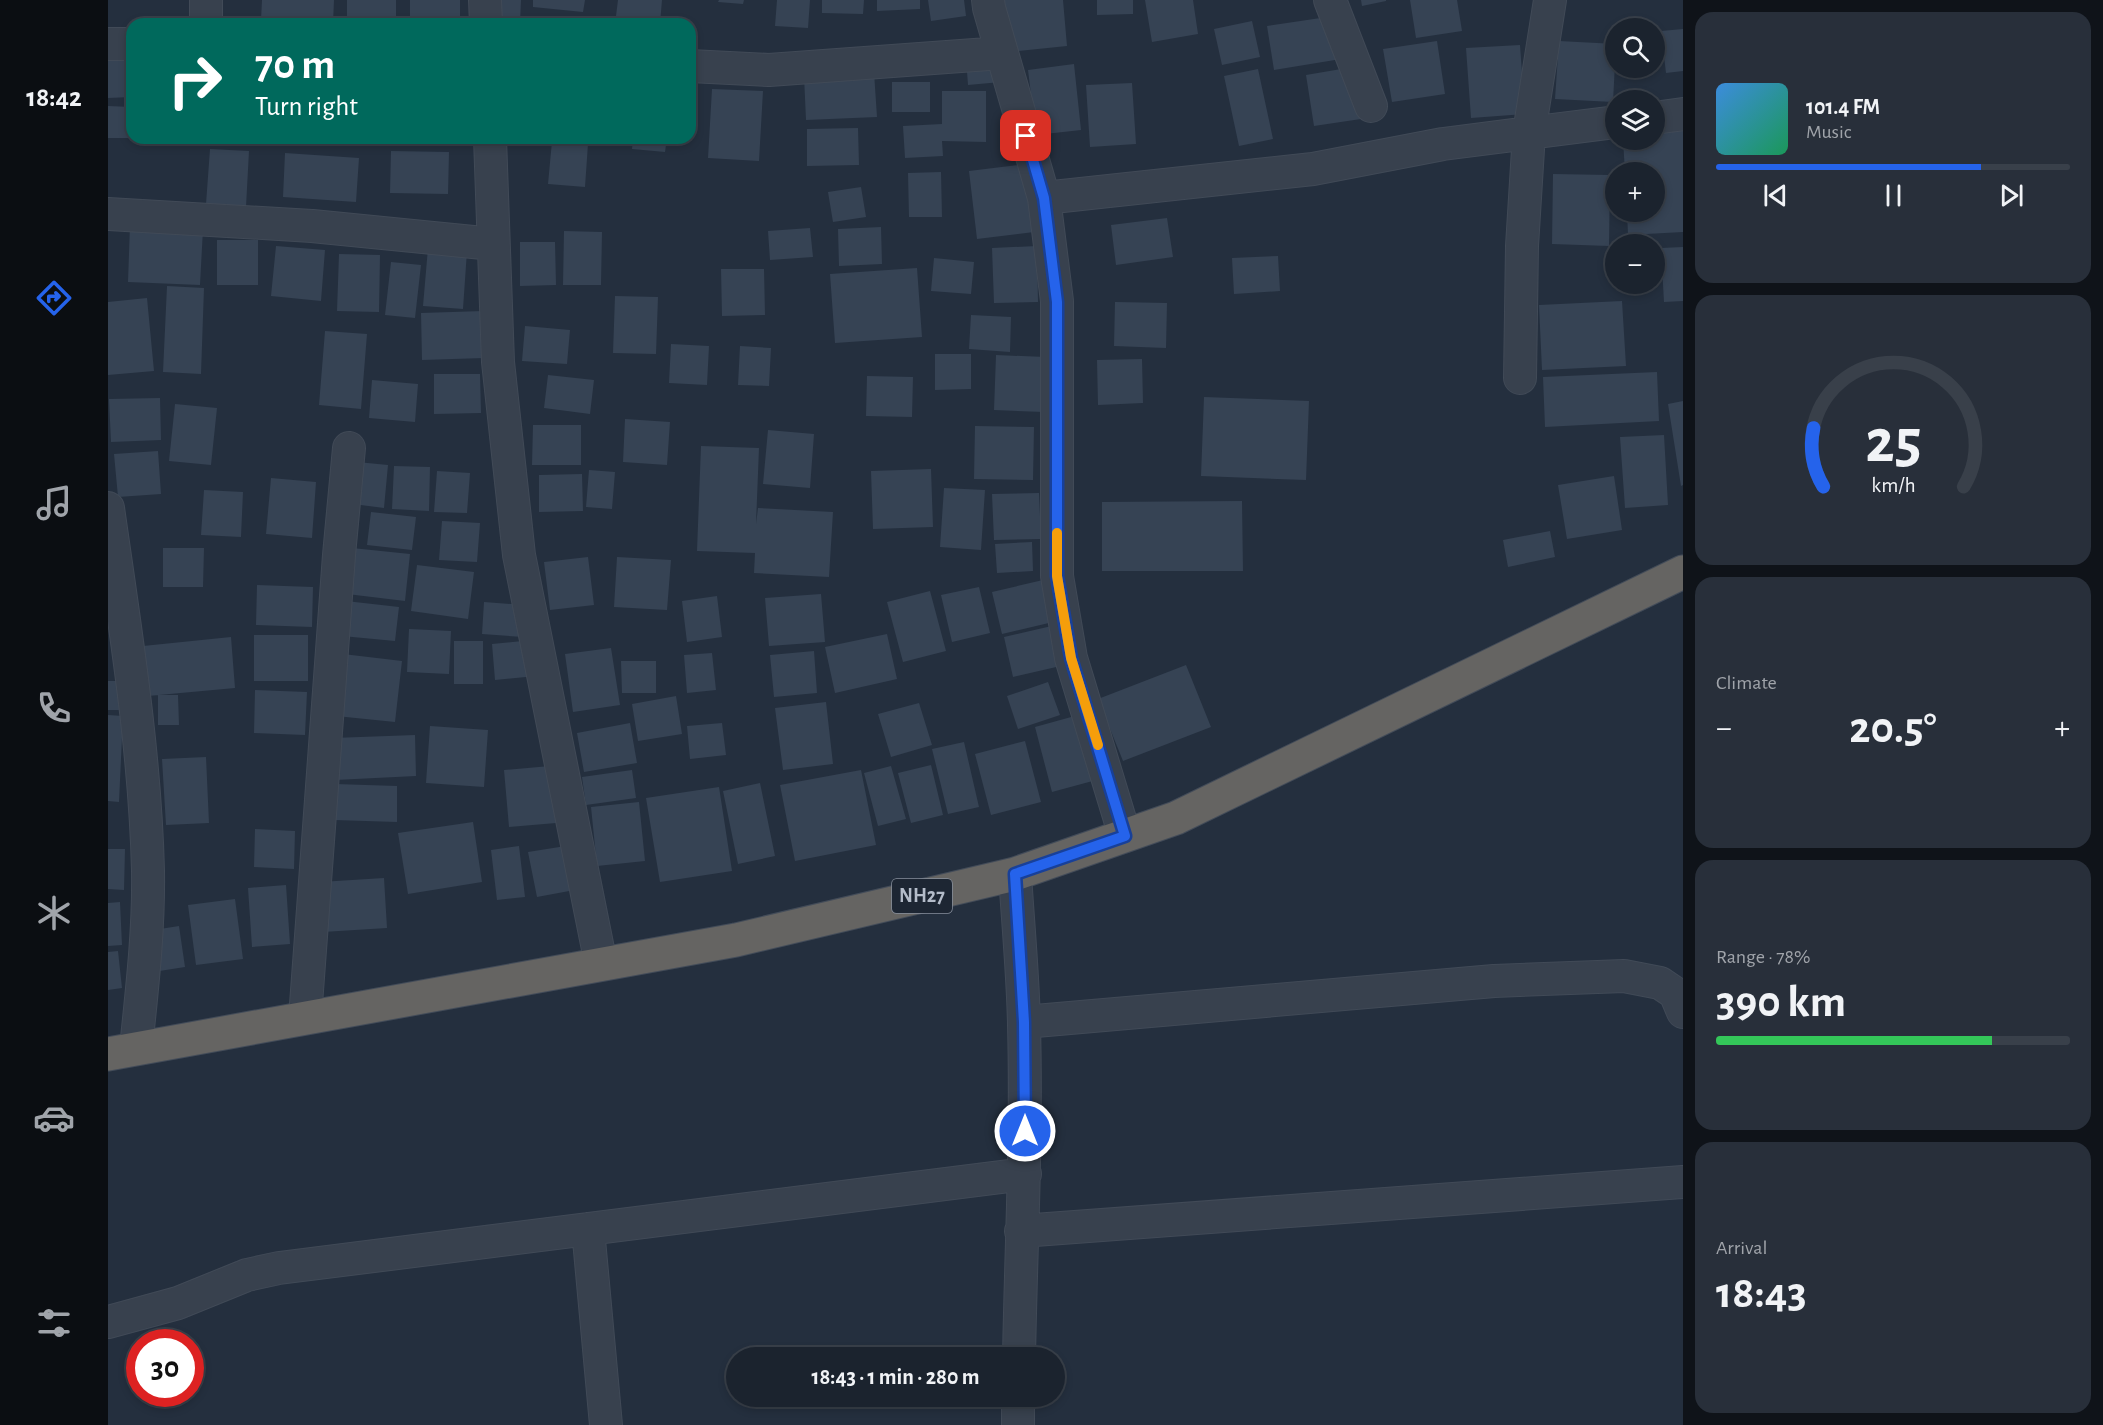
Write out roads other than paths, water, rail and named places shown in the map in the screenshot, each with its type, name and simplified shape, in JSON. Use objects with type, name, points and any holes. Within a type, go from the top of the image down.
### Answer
[{"type":"highway","name":"NH27","points":[[122,1051],[736,940],[1015,874],[1176,818],[1683,572]]},
{"type":"street","points":[[206,0],[206,18]]},
{"type":"street","points":[[485,0],[486,18]]},
{"type":"street","points":[[988,0],[1044,198],[1057,302],[1057,576],[1071,658],[1125,836]]},
{"type":"street","points":[[1330,0],[1371,106]]},
{"type":"street","points":[[1520,378],[1522,246],[1529,133],[1550,0]]},
{"type":"street","points":[[108,44],[126,44]]},
{"type":"street","points":[[696,66],[769,69],[1002,53]]},
{"type":"street","points":[[1665,116],[1683,114]]},
{"type":"street","points":[[1044,198],[1313,169],[1443,144],[1605,123]]},
{"type":"street","points":[[490,144],[498,362],[519,555],[601,964]]},
{"type":"street","points":[[108,214],[312,226],[493,244]]},
{"type":"street","points":[[305,1018],[349,448]]},
{"type":"street","points":[[108,508],[128,648],[145,807],[148,872],[146,945],[122,1051]]},
{"type":"street","points":[[1015,874],[1024,1022],[1025,1174],[1021,1231],[1019,1347]]},
{"type":"street","points":[[1024,1022],[1494,981],[1624,976],[1660,983],[1675,993],[1683,1012]]},
{"type":"street","points":[[108,1322],[178,1303],[247,1275],[279,1268],[1025,1174]]},
{"type":"street","points":[[1021,1231],[1683,1182]]},
{"type":"street","points":[[588,1229],[606,1425]]},
{"type":"street","points":[[1018,1407],[1018,1425]]}]
